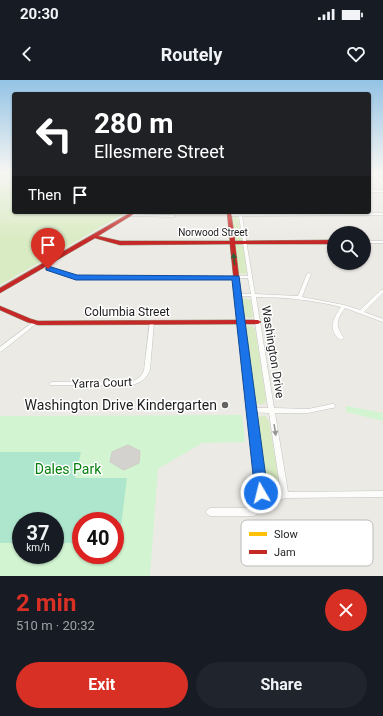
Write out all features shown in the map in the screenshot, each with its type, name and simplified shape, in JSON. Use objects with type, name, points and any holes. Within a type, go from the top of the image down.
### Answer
[{"type":"street","points":[[0,291],[130,214]]},
{"type":"street","points":[[146,214],[174,216]]},
{"type":"street","points":[[229,214],[263,507]]},
{"type":"street","name":"Washington Drive","points":[[240,214],[272,410],[282,496]]},
{"type":"street","points":[[371,214],[383,214]]},
{"type":"street","name":"Norwood Street","points":[[94,236],[117,243],[327,242]]},
{"type":"street","points":[[371,242],[383,242]]},
{"type":"street","points":[[42,266],[76,278],[250,277]]},
{"type":"street","points":[[300,297],[309,274]]},
{"type":"street","points":[[361,312],[383,291]]},
{"type":"street","points":[[238,295],[300,297],[344,306],[383,321]]},
{"type":"street","points":[[341,338],[335,332],[334,323],[337,315],[344,306]]},
{"type":"street","name":"Columbia Street","points":[[0,308],[35,323],[258,322]]},
{"type":"street","name":"Yarra Court","points":[[52,384],[131,383],[138,381],[144,377],[147,370],[152,322]]},
{"type":"street","points":[[0,350],[35,323]]},
{"type":"street","points":[[251,410],[315,410],[332,406]]},
{"type":"street","points":[[210,512],[257,511],[282,496],[383,494]]},
{"type":"green space","points":[[0,195],[12,195],[12,214],[124,214],[0,285]]},
{"type":"green space","points":[[231,217],[238,217],[242,239],[240,241],[234,239]]},
{"type":"green space","points":[[236,244],[243,246],[247,273],[245,274],[238,273]]},
{"type":"green space","points":[[243,298],[251,300],[253,316],[251,318],[244,317]]},
{"type":"green space","points":[[252,326],[255,329],[266,399],[265,403],[261,404],[257,404],[255,402],[245,327]]},
{"type":"green space","points":[[346,406],[383,413],[383,421],[346,412]]},
{"type":"green space","name":"Dales Park","points":[[242,415],[245,442],[202,443],[158,469],[150,576],[0,576],[0,416]]},
{"type":"green space","points":[[259,416],[265,416],[269,421],[279,482],[274,486],[268,486],[265,483],[257,419]]},
{"type":"green space","points":[[0,452],[81,452],[75,478],[127,478],[123,512],[72,512],[72,543],[64,543],[64,512],[12,512],[12,543],[0,543]]},
{"type":"building","points":[[128,445],[140,451],[139,463],[124,470],[110,462],[112,452]]},
{"type":"traffic: slow","points":[[246,364],[263,507]]},
{"type":"traffic: jam","points":[[0,291],[132,214]]},
{"type":"traffic: jam","points":[[229,214],[246,364]]},
{"type":"traffic: jam","points":[[94,236],[120,243],[327,242]]},
{"type":"traffic: jam","points":[[0,308],[29,321],[38,323],[258,322]]},
{"type":"place","name":"Washington Drive Kindergarten","points":[[225,405]]},
{"type":"route","points":[[48,269],[76,278],[236,277],[261,493]]}]
